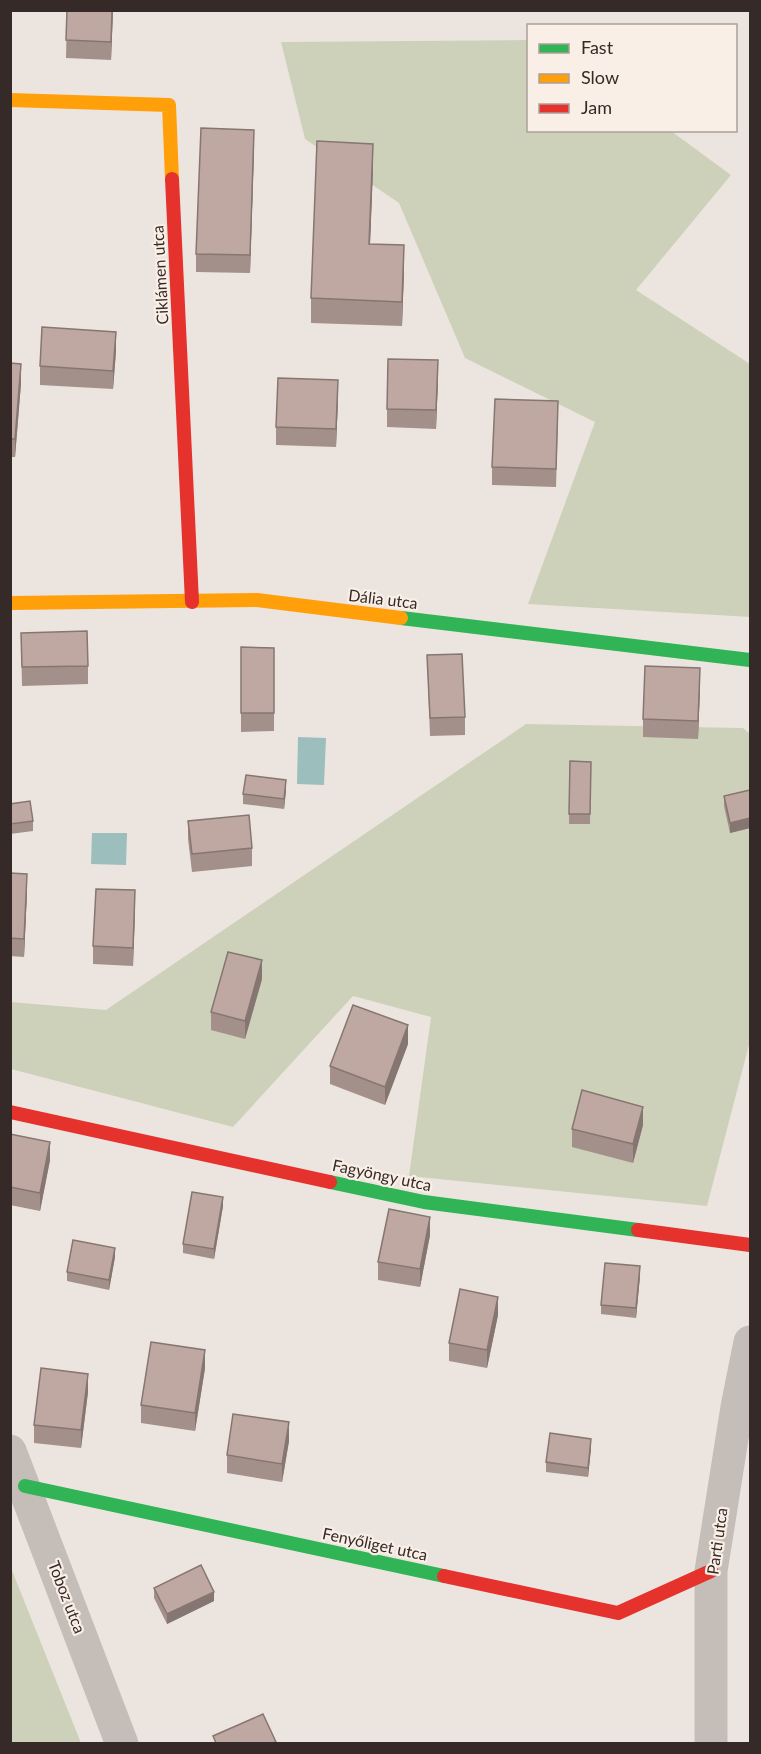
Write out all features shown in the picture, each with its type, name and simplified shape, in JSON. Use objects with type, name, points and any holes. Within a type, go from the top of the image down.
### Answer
[{"type":"street","name":"Ciklámen utca","points":[[10,100],[169,105],[192,602]]},
{"type":"street","name":"Dália utca","points":[[10,603],[257,600],[750,660]]},
{"type":"street","name":"Fagyöngy utca","points":[[10,1112],[424,1202],[750,1245]]},
{"type":"street","name":"Parti utca","points":[[711,1743],[711,1571],[737,1407],[750,1342]]},
{"type":"street","name":"Toboz utca","points":[[10,1451],[122,1743]]},
{"type":"street","name":"Fenyőliget utca","points":[[25,1486],[618,1613],[711,1571]]},
{"type":"green space","points":[[527,40],[527,132],[672,132],[731,175],[636,290],[750,364],[750,617],[528,604],[595,422],[465,358],[399,203],[305,139],[281,42]]},
{"type":"green space","points":[[526,724],[743,728],[750,734],[750,1041],[707,1206],[409,1176],[431,1017],[353,996],[233,1127],[11,1069],[10,1002],[106,1010]]},
{"type":"green space","points":[[11,1568],[81,1743],[11,1743]]},
{"type":"water","points":[[298,737],[326,738],[324,785],[297,784]]},
{"type":"water","points":[[92,833],[127,833],[126,865],[91,864]]},
{"type":"building","points":[[67,10],[112,10],[111,42],[66,40]]},
{"type":"building","points":[[201,128],[254,130],[250,255],[196,254]]},
{"type":"building","points":[[317,141],[373,144],[369,244],[404,245],[402,302],[311,298]]},
{"type":"building","points":[[42,327],[116,332],[113,371],[40,366]]},
{"type":"building","points":[[388,359],[438,360],[436,410],[387,409]]},
{"type":"building","points":[[10,363],[21,364],[15,439],[10,439]]},
{"type":"building","points":[[278,378],[338,380],[336,429],[276,427]]},
{"type":"building","points":[[495,399],[558,401],[556,469],[492,467]]},
{"type":"building","points":[[87,631],[88,666],[22,667],[21,633]]},
{"type":"building","points":[[241,647],[274,648],[274,713],[241,713]]},
{"type":"building","points":[[462,654],[465,717],[430,718],[427,655]]},
{"type":"building","points":[[645,666],[700,668],[698,721],[643,719]]},
{"type":"building","points":[[570,761],[591,762],[590,814],[569,814]]},
{"type":"building","points":[[246,775],[286,780],[284,799],[243,794]]},
{"type":"building","points":[[750,790],[750,818],[730,823],[724,796]]},
{"type":"building","points":[[30,801],[33,821],[10,824],[10,804]]},
{"type":"building","points":[[249,815],[252,848],[192,854],[188,821]]},
{"type":"building","points":[[10,873],[27,874],[24,939],[10,938]]},
{"type":"building","points":[[96,889],[135,890],[133,948],[93,946]]},
{"type":"building","points":[[228,952],[262,960],[245,1021],[211,1012]]},
{"type":"building","points":[[353,1005],[408,1025],[385,1087],[330,1066]]},
{"type":"building","points":[[582,1090],[643,1107],[633,1144],[572,1129]]},
{"type":"building","points":[[10,1134],[50,1142],[40,1193],[10,1187]]},
{"type":"building","points":[[192,1192],[223,1197],[214,1249],[183,1244]]},
{"type":"building","points":[[389,1209],[430,1217],[420,1269],[378,1262]]},
{"type":"building","points":[[73,1240],[115,1248],[109,1280],[67,1272]]},
{"type":"building","points":[[605,1263],[640,1266],[636,1308],[601,1305]]},
{"type":"building","points":[[460,1289],[498,1297],[487,1350],[449,1343]]},
{"type":"building","points":[[151,1342],[205,1350],[195,1413],[141,1405]]},
{"type":"building","points":[[41,1368],[88,1374],[81,1430],[34,1425]]},
{"type":"building","points":[[233,1414],[289,1422],[282,1464],[227,1455]]},
{"type":"building","points":[[550,1433],[591,1439],[588,1468],[546,1462]]},
{"type":"building","points":[[201,1565],[214,1592],[167,1614],[154,1588]]},
{"type":"building","points":[[263,1714],[276,1742],[216,1743],[213,1736]]},
{"type":"traffic: fast","points":[[401,618],[750,660]]},
{"type":"traffic: fast","points":[[330,1182],[424,1202],[638,1230]]},
{"type":"traffic: fast","points":[[25,1486],[444,1576]]},
{"type":"traffic: slow","points":[[10,100],[169,105],[172,179]]},
{"type":"traffic: slow","points":[[10,603],[257,600],[401,618]]},
{"type":"traffic: jam","points":[[172,179],[192,602]]},
{"type":"traffic: jam","points":[[10,1112],[330,1182]]},
{"type":"traffic: jam","points":[[638,1230],[750,1245]]},
{"type":"traffic: jam","points":[[444,1576],[618,1613],[711,1571]]}]
